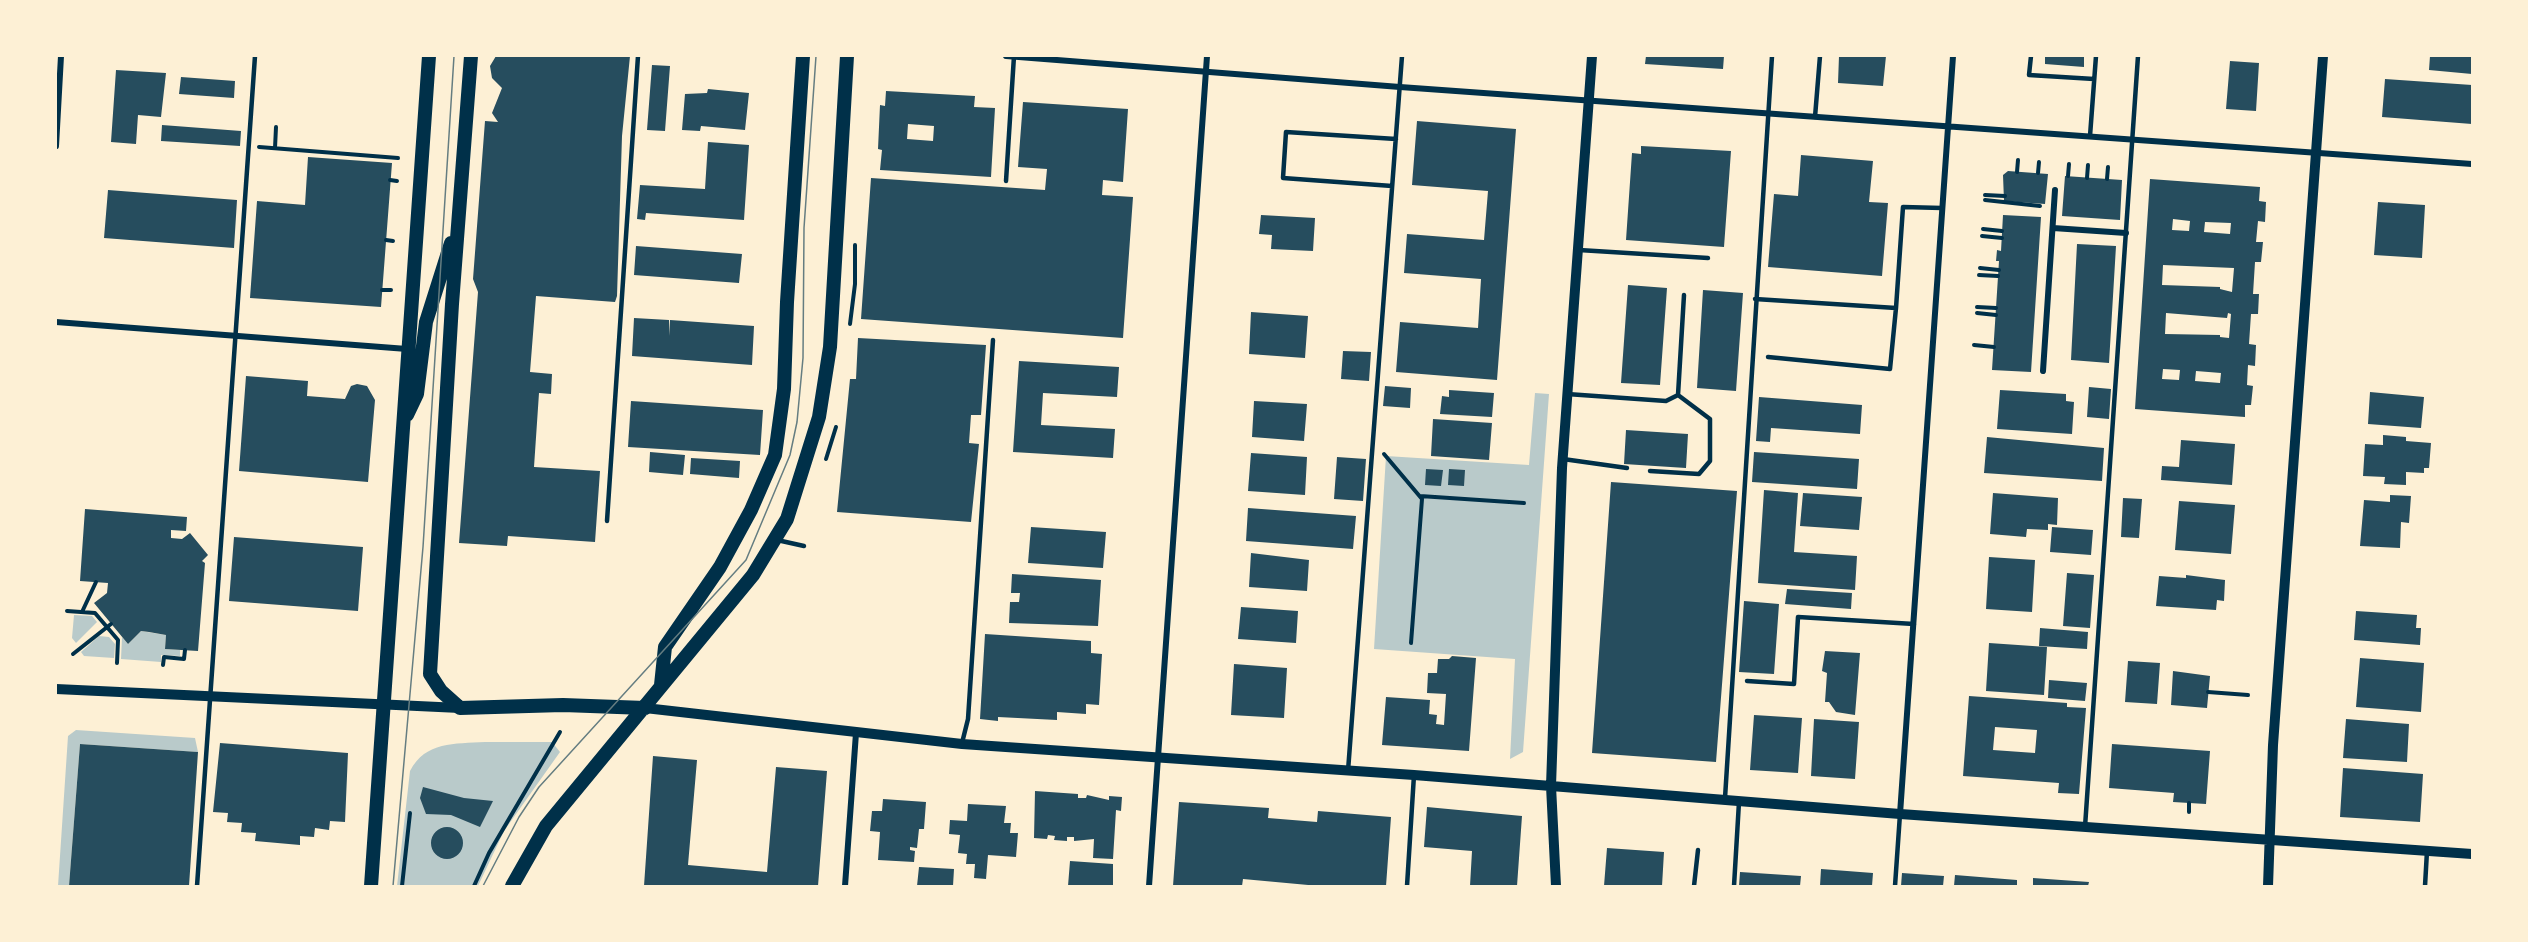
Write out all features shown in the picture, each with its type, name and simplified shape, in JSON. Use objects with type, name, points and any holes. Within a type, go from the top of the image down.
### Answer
[{"type":"main road","points":[[371,886],[386,705],[429,56]]},
{"type":"main road","points":[[471,56],[452,304],[429,659],[430,674],[441,691],[460,708],[563,705],[645,708]]},
{"type":"main road","points":[[661,685],[666,646],[720,567],[751,510],[775,455],[784,389],[789,268],[803,56]]},
{"type":"main road","points":[[512,886],[546,826],[753,575],[787,519],[811,443],[830,347],[847,56]]},
{"type":"main road","points":[[404,422],[417,394],[426,322],[451,244],[463,179]]},
{"type":"street","points":[[56,146],[61,56]]},
{"type":"street","points":[[1006,56],[1400,87],[2472,164]]},
{"type":"street","points":[[1149,886],[1207,56]]},
{"type":"street","points":[[1556,886],[1551,786],[1563,459],[1592,56]]},
{"type":"street","points":[[1900,814],[1953,56]]},
{"type":"street","points":[[2268,886],[2273,745],[2323,56]]},
{"type":"street","points":[[2043,371],[2055,190]]},
{"type":"street","points":[[2053,228],[2126,233]]},
{"type":"street","points":[[56,322],[408,349]]},
{"type":"street","points":[[56,689],[460,708]]},
{"type":"street","points":[[645,708],[962,744],[1414,775],[1725,798],[1900,814],[2472,854]]},
{"type":"street","points":[[845,886],[856,733]]},
{"type":"lane","points":[[197,886],[255,56]]},
{"type":"lane","points":[[607,521],[638,56]]},
{"type":"lane","points":[[1006,181],[1014,56]]},
{"type":"lane","points":[[1348,771],[1402,56]]},
{"type":"lane","points":[[1725,798],[1772,56]]},
{"type":"lane","points":[[1815,117],[1820,56]]},
{"type":"lane","points":[[2031,56],[2029,75],[2094,80]]},
{"type":"lane","points":[[2090,136],[2096,56]]},
{"type":"lane","points":[[2085,827],[2138,56]]},
{"type":"lane","points":[[1392,186],[1283,178],[1286,132],[1396,139]]},
{"type":"lane","points":[[1768,357],[1890,369],[1904,207],[1942,208]]},
{"type":"lane","points":[[1579,250],[1708,258]]},
{"type":"lane","points":[[1678,395],[1684,295]]},
{"type":"lane","points":[[1755,299],[1896,309]]},
{"type":"lane","points":[[962,744],[968,719],[993,340]]},
{"type":"lane","points":[[1568,394],[1666,402],[1678,395]]},
{"type":"lane","points":[[1650,471],[1699,474],[1710,461],[1710,419],[1678,395]]},
{"type":"lane","points":[[1563,459],[1628,468]]},
{"type":"lane","points":[[775,539],[804,546]]},
{"type":"lane","points":[[1747,681],[1794,684],[1798,617],[1914,624]]},
{"type":"lane","points":[[1407,886],[1414,775]]},
{"type":"lane","points":[[1734,886],[1740,800]]},
{"type":"lane","points":[[1895,886],[1900,814]]},
{"type":"lane","points":[[1694,886],[1698,850]]},
{"type":"lane","points":[[2425,886],[2427,851]]},
{"type":"path","points":[[275,148],[276,127]]},
{"type":"path","points":[[249,146],[398,158]]},
{"type":"path","points":[[2017,172],[2018,160]]},
{"type":"path","points":[[2038,173],[2039,162]]},
{"type":"path","points":[[2068,176],[2069,164]]},
{"type":"path","points":[[2087,178],[2088,165]]},
{"type":"path","points":[[2107,179],[2108,167]]},
{"type":"path","points":[[390,180],[397,181]]},
{"type":"path","points":[[2005,196],[1985,197],[2040,205],[2040,211]]},
{"type":"path","points":[[1983,229],[2002,231]]},
{"type":"path","points":[[1982,237],[2002,238]]},
{"type":"path","points":[[386,240],[393,241]]},
{"type":"path","points":[[1980,268],[1998,270]]},
{"type":"path","points":[[1980,275],[1998,276]]},
{"type":"path","points":[[382,290],[392,291]]},
{"type":"path","points":[[1977,307],[1996,308]]},
{"type":"path","points":[[1977,313],[1996,315]]},
{"type":"path","points":[[1974,345],[1994,347]]},
{"type":"path","points":[[1373,441],[1422,498],[1411,642]]},
{"type":"path","points":[[1420,496],[1524,503]]},
{"type":"path","points":[[82,612],[96,582]]},
{"type":"path","points":[[67,611],[95,613],[103,618],[118,640],[117,663]]},
{"type":"path","points":[[73,654],[109,625]]},
{"type":"path","points":[[163,665],[164,657],[184,659],[184,650]]},
{"type":"path","points":[[2208,692],[2248,695]]},
{"type":"path","points":[[474,886],[489,854],[560,732]]},
{"type":"path","points":[[2188,812],[2189,803]]},
{"type":"path","points":[[402,886],[410,813]]},
{"type":"shaded area","points":[[1535,393],[1549,394],[1523,752],[1510,759],[1515,659],[1374,649],[1386,456],[1529,465]]},
{"type":"shaded area","points":[[74,615],[92,616],[97,622],[76,643],[72,638]]},
{"type":"shaded area","points":[[141,631],[166,635],[165,649],[180,650],[180,656],[161,655],[161,662],[121,659],[122,637],[128,644]]},
{"type":"shaded area","points":[[99,636],[109,637],[115,644],[114,658],[84,656],[81,652]]},
{"type":"shaded area","points":[[76,730],[195,738],[198,752],[80,744],[69,886],[58,886],[68,736]]},
{"type":"shaded area","points":[[552,742],[560,752],[504,831],[478,886],[397,886],[410,771],[424,754],[433,749],[452,744]]},
{"type":"building","points":[[496,56],[630,56],[622,136],[617,296],[615,302],[536,296],[530,372],[552,374],[551,394],[539,393],[534,467],[600,471],[595,542],[508,536],[507,546],[459,543],[478,292],[473,279],[485,121],[498,122],[492,113],[502,88],[492,78],[490,66]]},
{"type":"building","points":[[1646,56],[1724,56],[1723,69],[1645,64]]},
{"type":"building","points":[[1839,56],[1886,56],[1883,86],[1838,83]]},
{"type":"building","points":[[2045,56],[2084,56],[2084,67],[2045,64]]},
{"type":"building","points":[[2430,56],[2472,56],[2472,74],[2429,70]]},
{"type":"building","points":[[2230,61],[2259,63],[2256,111],[2226,109]]},
{"type":"building","points":[[652,65],[670,66],[665,131],[647,130]]},
{"type":"building","points":[[116,70],[166,73],[161,117],[138,115],[136,144],[111,142]]},
{"type":"building","points":[[181,77],[235,81],[234,98],[179,94]]},
{"type":"building","points":[[2385,79],[2472,85],[2472,124],[2382,117]]},
{"type":"building","points":[[708,89],[749,93],[745,130],[701,126],[700,131],[682,130],[685,94],[707,93]]},
{"type":"building","points":[[886,91],[975,96],[974,107],[995,108],[991,177],[880,170],[882,150],[878,149],[880,105],[885,106]],"holes":[[[908,124],[934,126],[933,141],[907,139]]]},
{"type":"building","points":[[1023,102],[1128,109],[1123,182],[1103,180],[1102,195],[1133,197],[1123,338],[861,319],[871,178],[1045,190],[1047,169],[1018,167]]},
{"type":"building","points":[[1417,121],[1516,129],[1497,380],[1396,372],[1400,322],[1478,328],[1481,279],[1404,273],[1407,234],[1484,240],[1488,191],[1412,185]]},
{"type":"building","points":[[162,125],[241,131],[240,146],[161,141]]},
{"type":"building","points":[[708,142],[749,145],[744,220],[646,213],[645,220],[637,219],[640,185],[705,189]]},
{"type":"building","points":[[1641,146],[1731,151],[1724,247],[1626,240],[1632,153],[1641,154]]},
{"type":"building","points":[[1801,155],[1873,161],[1869,202],[1888,203],[1882,276],[1768,267],[1774,194],[1798,196]]},
{"type":"building","points":[[308,157],[392,163],[381,307],[250,298],[257,201],[305,205]]},
{"type":"building","points":[[2008,171],[2048,174],[2045,204],[2004,201],[2003,175]]},
{"type":"building","points":[[2065,176],[2122,180],[2120,220],[2062,216]]},
{"type":"building","points":[[2150,179],[2260,187],[2259,201],[2266,202],[2265,222],[2258,221],[2256,242],[2263,242],[2261,262],[2255,262],[2253,294],[2259,294],[2258,314],[2251,314],[2249,344],[2256,345],[2255,366],[2248,365],[2247,385],[2253,386],[2251,405],[2245,405],[2245,417],[2135,409]],"holes":[[[2173,219],[2190,221],[2189,231],[2172,230]],[[2205,222],[2231,223],[2230,234],[2204,232]],[[2163,265],[2234,268],[2232,292],[2220,289],[2220,287],[2162,285]],[[2166,313],[2227,318],[2228,313],[2231,314],[2229,338],[2220,337],[2220,335],[2165,334]],[[2163,369],[2180,370],[2179,380],[2162,379]],[[2196,371],[2221,373],[2220,383],[2195,381]]]},
{"type":"building","points":[[108,190],[237,200],[234,248],[104,238]]},
{"type":"building","points":[[2378,202],[2425,205],[2422,258],[2374,255]]},
{"type":"building","points":[[1261,215],[1315,218],[1313,251],[1271,249],[1272,235],[1259,234]]},
{"type":"building","points":[[2003,215],[2041,217],[2031,372],[1992,370],[1999,261],[1996,261],[1997,250],[2001,251]]},
{"type":"building","points":[[2077,244],[2116,246],[2109,363],[2071,360]]},
{"type":"building","points":[[636,246],[742,254],[739,283],[634,275]]},
{"type":"building","points":[[1628,285],[1667,288],[1660,385],[1621,383]]},
{"type":"building","points":[[1703,290],[1743,293],[1736,391],[1697,388]]},
{"type":"building","points":[[1251,312],[1308,316],[1305,358],[1249,354]]},
{"type":"building","points":[[634,318],[669,320],[669,336],[670,320],[754,326],[752,365],[632,356]]},
{"type":"building","points":[[858,338],[986,345],[981,415],[971,415],[969,443],[979,444],[971,522],[837,512],[850,379],[856,379]]},
{"type":"building","points":[[1343,351],[1371,352],[1369,381],[1341,379]]},
{"type":"building","points":[[1019,361],[1119,367],[1117,397],[1043,393],[1041,425],[1115,429],[1113,458],[1013,452]]},
{"type":"building","points":[[246,376],[308,381],[307,396],[345,399],[351,386],[357,384],[367,386],[375,400],[368,482],[239,471]]},
{"type":"building","points":[[1385,386],[1411,388],[1410,408],[1383,406]]},
{"type":"building","points":[[2089,387],[2111,389],[2109,419],[2087,417]]},
{"type":"building","points":[[1449,390],[1494,393],[1492,417],[1440,414],[1442,396],[1449,397]]},
{"type":"building","points":[[2000,390],[2066,394],[2066,401],[2074,402],[2072,434],[1997,429]]},
{"type":"building","points":[[2370,392],[2424,397],[2421,428],[2368,424]]},
{"type":"building","points":[[1759,397],[1862,405],[1860,434],[1771,428],[1770,442],[1756,441]]},
{"type":"building","points":[[631,401],[763,410],[760,455],[628,447]]},
{"type":"building","points":[[1254,401],[1307,404],[1304,441],[1252,437]]},
{"type":"building","points":[[1433,419],[1492,423],[1489,460],[1431,456]]},
{"type":"building","points":[[1626,430],[1688,434],[1686,468],[1624,464]]},
{"type":"building","points":[[2383,435],[2406,437],[2406,441],[2431,443],[2429,468],[2424,468],[2424,473],[2406,472],[2406,485],[2384,484],[2385,477],[2363,476],[2365,444],[2383,445]]},
{"type":"building","points":[[1987,437],[2104,448],[2102,481],[1984,473]]},
{"type":"building","points":[[2181,440],[2235,444],[2232,485],[2161,480],[2162,466],[2179,467]]},
{"type":"building","points":[[650,452],[685,455],[683,475],[649,472]]},
{"type":"building","points":[[1754,452],[1859,459],[1857,489],[1752,482]]},
{"type":"building","points":[[1251,453],[1307,457],[1305,495],[1248,491]]},
{"type":"building","points":[[1337,457],[1366,459],[1363,501],[1334,499]]},
{"type":"building","points":[[691,458],[740,461],[739,478],[690,474]]},
{"type":"building","points":[[1426,469],[1443,470],[1441,486],[1425,485]]},
{"type":"building","points":[[1449,469],[1465,470],[1464,486],[1448,485]]},
{"type":"building","points":[[1611,482],[1737,491],[1716,762],[1592,753]]},
{"type":"building","points":[[1764,490],[1798,493],[1794,552],[1857,556],[1855,590],[1758,583]]},
{"type":"building","points":[[1803,493],[1862,497],[1859,530],[1800,526]]},
{"type":"building","points":[[1993,493],[2058,498],[2057,525],[2048,524],[2048,530],[2027,529],[2026,537],[1990,534]]},
{"type":"building","points":[[2390,495],[2411,496],[2409,523],[2401,522],[2400,548],[2360,546],[2364,500],[2390,502]]},
{"type":"building","points":[[2123,498],[2142,499],[2139,538],[2121,537]]},
{"type":"building","points":[[2179,501],[2235,505],[2231,554],[2175,550]]},
{"type":"building","points":[[1248,508],[1356,516],[1353,549],[1246,541]]},
{"type":"building","points":[[85,509],[187,517],[186,531],[171,530],[171,538],[182,539],[190,533],[208,555],[202,561],[205,563],[198,651],[165,649],[166,635],[141,631],[128,644],[94,603],[107,593],[108,583],[80,581]]},
{"type":"building","points":[[1031,527],[1106,532],[1103,568],[1028,563]]},
{"type":"building","points":[[2052,527],[2093,530],[2091,555],[2050,552]]},
{"type":"building","points":[[234,537],[363,547],[358,611],[229,601]]},
{"type":"building","points":[[1251,553],[1309,560],[1307,591],[1249,587]]},
{"type":"building","points":[[1989,557],[2035,560],[2032,612],[1986,609]]},
{"type":"building","points":[[2067,573],[2094,575],[2090,628],[2063,626]]},
{"type":"building","points":[[1012,574],[1101,580],[1098,626],[1009,623],[1010,602],[1019,602],[1020,593],[1011,593]]},
{"type":"building","points":[[2186,575],[2225,580],[2224,601],[2217,600],[2216,610],[2156,606],[2159,576],[2186,578]]},
{"type":"building","points":[[1787,589],[1852,593],[1851,609],[1785,604]]},
{"type":"building","points":[[1744,601],[1779,604],[1774,674],[1739,672]]},
{"type":"building","points":[[1241,607],[1298,611],[1296,643],[1238,639]]},
{"type":"building","points":[[2356,611],[2417,615],[2416,628],[2421,628],[2420,645],[2354,640]]},
{"type":"building","points":[[2040,628],[2088,632],[2087,649],[2039,646]]},
{"type":"building","points":[[985,634],[1091,641],[1091,653],[1102,654],[1099,705],[1086,704],[1086,714],[1057,712],[1057,720],[998,717],[998,721],[980,719]]},
{"type":"building","points":[[1989,643],[2047,647],[2044,695],[1986,691]]},
{"type":"building","points":[[1825,651],[1860,653],[1855,715],[1836,712],[1829,702],[1825,702],[1827,673],[1822,671]]},
{"type":"building","points":[[1452,656],[1476,658],[1469,751],[1382,745],[1386,697],[1430,700],[1429,714],[1437,715],[1436,724],[1444,725],[1446,694],[1427,693],[1428,673],[1437,673],[1438,659],[1449,659]]},
{"type":"building","points":[[2360,658],[2424,663],[2421,712],[2356,707]]},
{"type":"building","points":[[2128,661],[2160,663],[2157,704],[2125,702]]},
{"type":"building","points":[[1234,664],[1287,668],[1284,718],[1231,715]]},
{"type":"building","points":[[2173,671],[2210,676],[2207,708],[2171,705]]},
{"type":"building","points":[[2049,680],[2087,683],[2085,701],[2048,698]]},
{"type":"building","points":[[1969,696],[2067,703],[2067,707],[2086,708],[2079,794],[2058,793],[2059,783],[1963,776]],"holes":[[[1995,727],[2037,730],[2035,753],[1993,750]]]},
{"type":"building","points":[[1754,715],[1802,718],[1798,773],[1750,770]]},
{"type":"building","points":[[1814,719],[1859,722],[1855,779],[1811,776]]},
{"type":"building","points":[[2346,719],[2409,724],[2407,762],[2343,758]]},
{"type":"building","points":[[220,743],[348,753],[345,822],[330,821],[329,830],[315,828],[314,837],[300,836],[300,845],[255,841],[256,833],[241,832],[242,823],[227,822],[228,813],[213,812]]},
{"type":"building","points":[[80,744],[198,752],[189,886],[69,886]]},
{"type":"building","points":[[2112,744],[2210,751],[2206,804],[2173,802],[2174,793],[2109,788]]},
{"type":"building","points":[[653,756],[697,760],[688,865],[767,872],[776,767],[827,771],[818,886],[644,886]]},
{"type":"building","points":[[2343,768],[2423,774],[2420,822],[2340,817]]},
{"type":"building","points":[[423,787],[464,798],[493,801],[480,827],[451,815],[426,814],[420,798]]},
{"type":"building","points":[[1035,791],[1078,794],[1078,798],[1086,798],[1087,795],[1109,800],[1109,796],[1122,797],[1121,811],[1116,810],[1113,859],[1093,858],[1094,839],[1074,841],[1074,837],[1067,837],[1067,841],[1054,840],[1055,836],[1048,835],[1047,839],[1034,838]]},
{"type":"building","points":[[883,799],[926,802],[924,829],[919,829],[917,848],[910,847],[910,850],[915,851],[914,862],[878,860],[880,832],[870,831],[872,811],[882,811]]},
{"type":"building","points":[[1179,802],[1269,808],[1268,818],[1317,822],[1318,811],[1391,817],[1386,886],[1319,886],[1243,879],[1242,886],[1173,886]]},
{"type":"building","points":[[968,804],[1006,806],[1004,823],[1011,823],[1010,833],[1018,833],[1016,857],[988,855],[986,879],[974,878],[975,864],[966,864],[967,854],[958,853],[960,835],[949,834],[950,820],[967,821]]},
{"type":"building","points":[[1427,807],[1522,816],[1517,886],[1470,886],[1472,851],[1424,847]]},
{"type":"building","points":[[447,827],[458,832],[463,843],[458,854],[447,859],[436,854],[431,843],[436,832]]},
{"type":"building","points":[[1607,848],[1664,852],[1662,886],[1604,886]]},
{"type":"building","points":[[1070,861],[1113,864],[1113,886],[1068,886]]},
{"type":"building","points":[[919,867],[954,869],[953,886],[917,886]]},
{"type":"building","points":[[1821,869],[1873,873],[1872,886],[1820,886]]},
{"type":"building","points":[[1740,872],[1801,876],[1800,886],[1739,886]]},
{"type":"building","points":[[1902,873],[1944,876],[1943,886],[1901,886]]},
{"type":"building","points":[[1955,875],[2017,880],[2017,886],[1954,886]]},
{"type":"building","points":[[2033,878],[2089,882],[2088,886],[2033,886]]},
{"type":"tram line","points":[[393,886],[423,547],[454,56]]},
{"type":"tram line","points":[[483,886],[519,817],[539,787],[746,560],[790,455],[797,422],[803,358],[804,228],[816,56]]}]
